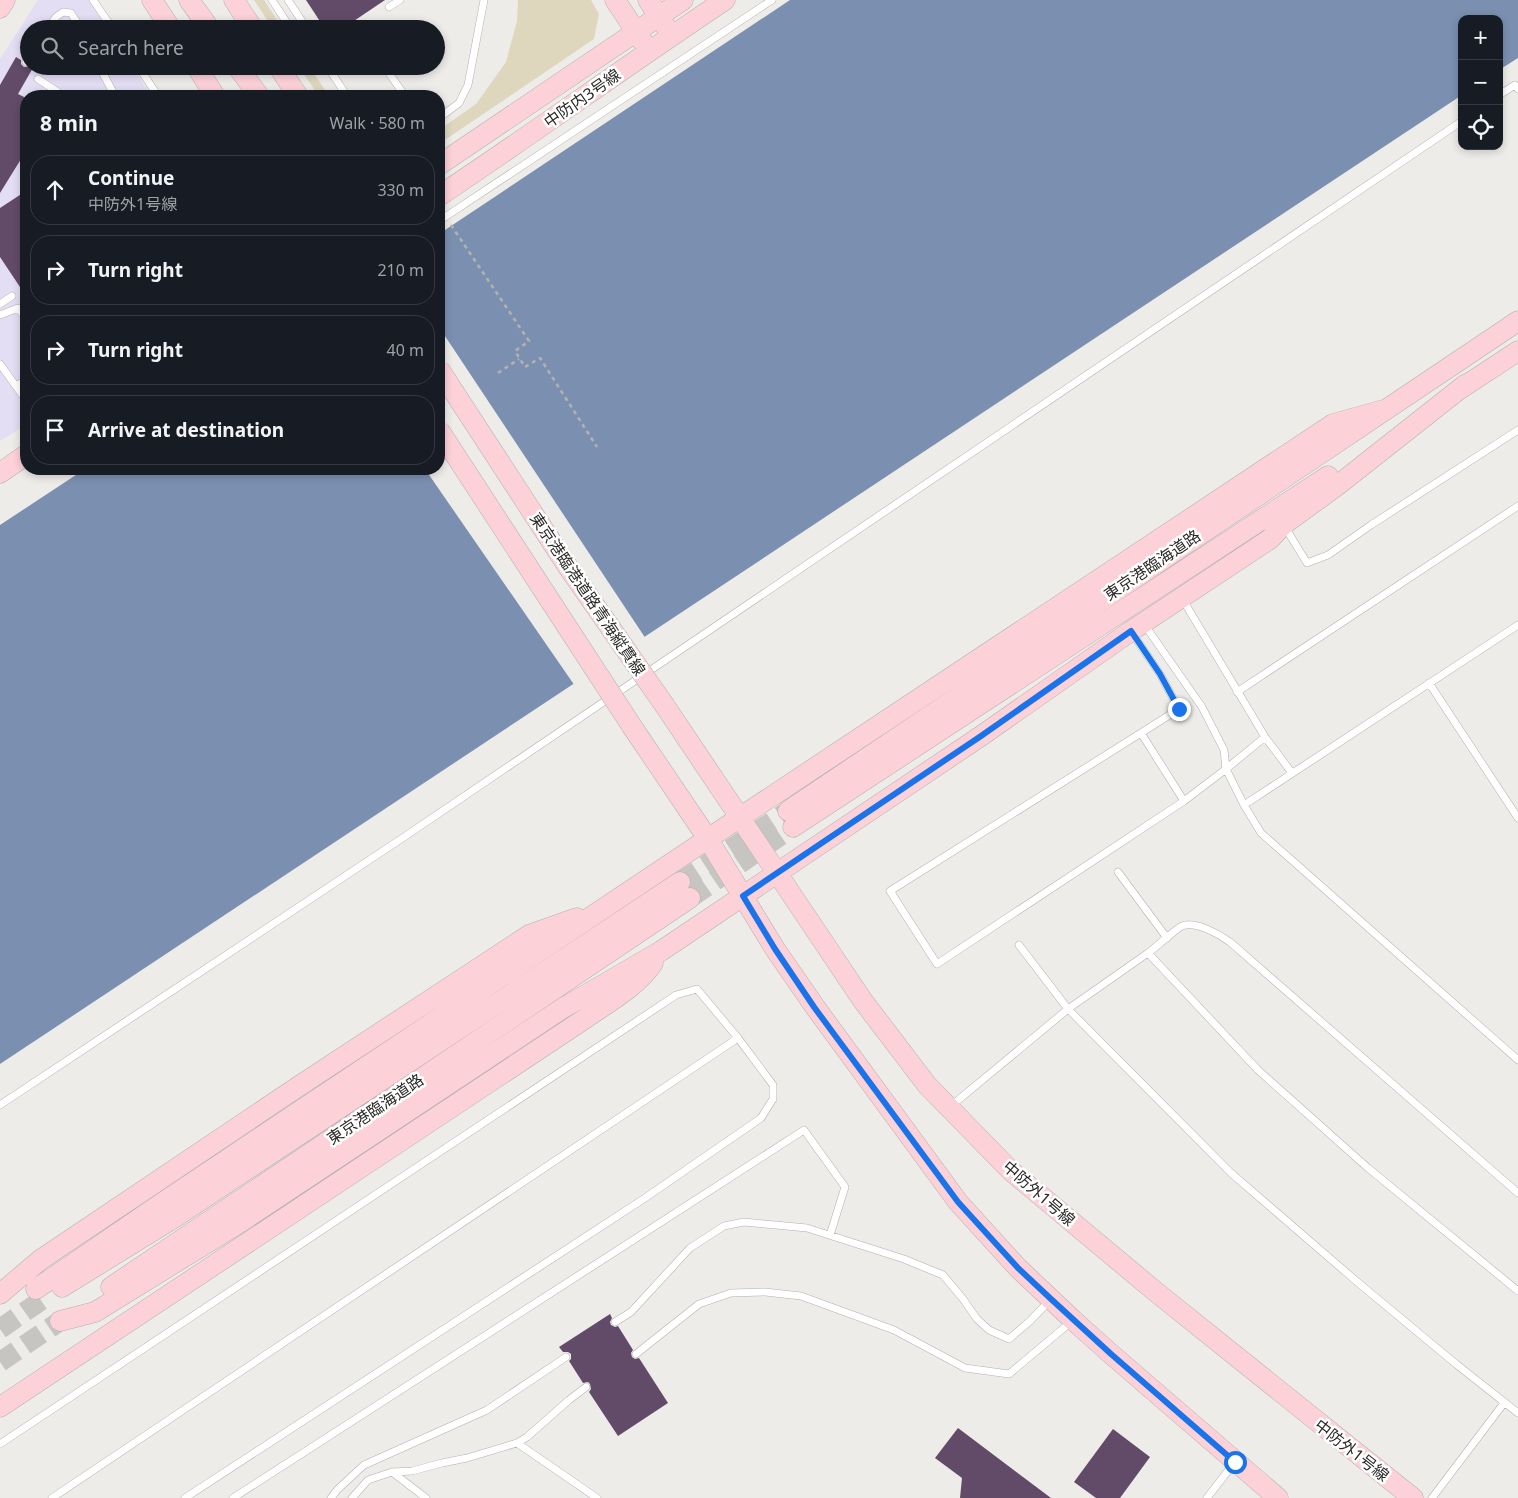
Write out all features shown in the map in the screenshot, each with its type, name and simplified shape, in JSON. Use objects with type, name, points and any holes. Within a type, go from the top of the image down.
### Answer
[{"type":"street","points":[[0,8],[5,0]]},
{"type":"street","points":[[152,0],[165,20]]},
{"type":"street","points":[[189,0],[203,20]]},
{"type":"street","points":[[234,0],[247,20]]},
{"type":"street","points":[[615,0],[649,51]]},
{"type":"street","name":"中防内3号線","points":[[445,161],[636,32],[653,8],[683,0]]},
{"type":"street","name":"中防内3号線","points":[[445,192],[725,0]]},
{"type":"street","points":[[653,8],[672,36]]},
{"type":"street","points":[[202,75],[211,90]]},
{"type":"street","points":[[244,75],[255,90]]},
{"type":"street","points":[[284,75],[294,90]]},
{"type":"street","name":"東京港臨海道路","points":[[1518,321],[791,819],[1222,547],[1518,351]]},
{"type":"street","name":"東京港臨港道路青海縦貫線","points":[[445,378],[568,567],[665,706],[739,818]]},
{"type":"street","points":[[0,1407],[586,1018],[643,975],[661,951],[981,736],[1137,627],[1270,538],[1283,525],[1338,485],[1466,384]]},
{"type":"street","points":[[0,1294],[48,1255],[529,935],[606,907],[1333,424],[1387,409]]},
{"type":"street","name":"東京港臨港道路青海縦貫線","points":[[445,439],[633,728],[708,839]]},
{"type":"street","points":[[0,472],[20,459]]},
{"type":"street","name":"中防外1号線","points":[[739,818],[888,1036],[927,1085],[1011,1171],[1163,1298],[1413,1498]]},
{"type":"street","points":[[708,839],[775,949],[814,1007],[958,1202],[1018,1268],[1073,1320],[1278,1498]]},
{"type":"street","name":"東京港臨海道路","points":[[606,907],[162,1203],[41,1293],[177,1216],[685,890],[60,1321],[95,1312],[228,1230],[563,1008],[661,951]]},
{"type":"lane","points":[[93,0],[107,20]]},
{"type":"lane","points":[[272,0],[285,20]]},
{"type":"lane","points":[[288,0],[301,20]]},
{"type":"lane","points":[[389,7],[400,0]]},
{"type":"lane","points":[[445,113],[459,103],[468,85],[484,0]]},
{"type":"lane","points":[[445,217],[772,0]]},
{"type":"lane","points":[[54,20],[63,12],[71,14],[75,20]]},
{"type":"lane","points":[[104,75],[112,90]]},
{"type":"lane","points":[[144,75],[154,90]]},
{"type":"lane","points":[[334,75],[343,90]]},
{"type":"lane","points":[[390,75],[401,90]]},
{"type":"lane","points":[[38,79],[55,90]]},
{"type":"lane","points":[[1503,92],[1515,85],[1518,89]]},
{"type":"lane","points":[[0,1105],[404,837],[1458,124]]},
{"type":"lane","points":[[0,304],[12,296]]},
{"type":"lane","points":[[0,315],[18,308],[20,311]]},
{"type":"lane","points":[[0,364],[20,392]]},
{"type":"lane","points":[[16,386],[20,384]]},
{"type":"lane","points":[[1283,525],[1307,563],[1328,555],[1518,430]]},
{"type":"lane","points":[[1237,692],[1518,506]]},
{"type":"lane","points":[[1181,598],[1265,737],[1292,773]]},
{"type":"lane","points":[[1244,805],[1518,625]]},
{"type":"lane","points":[[1137,627],[1179,709],[890,891],[937,964],[1184,800],[1265,737]]},
{"type":"lane","points":[[1137,627],[1202,707],[1224,750],[1226,769],[1260,833],[1518,1060]]},
{"type":"lane","points":[[1429,683],[1518,818]]},
{"type":"lane","points":[[1141,733],[1184,800]]},
{"type":"lane","points":[[1118,872],[1167,938]]},
{"type":"lane","points":[[948,1107],[1068,1009],[1148,953],[1182,926],[1198,926],[1218,933],[1230,942],[1518,1193]]},
{"type":"lane","points":[[1019,945],[1068,1009],[1231,1173],[1355,1280],[1518,1413]]},
{"type":"lane","points":[[1148,953],[1258,1070],[1368,1168],[1518,1291]]},
{"type":"lane","points":[[0,1444],[676,995],[697,989],[738,1038],[772,1085],[773,1099],[761,1118],[645,1198],[185,1498]]},
{"type":"lane","points":[[52,1498],[738,1038]]},
{"type":"lane","points":[[233,1498],[804,1130],[845,1187],[830,1235]]},
{"type":"lane","points":[[615,1322],[631,1312],[690,1248],[724,1226],[744,1222],[807,1228],[904,1259],[943,1275],[977,1319],[990,1330],[1009,1339],[1051,1299]]},
{"type":"lane","points":[[636,1354],[699,1304],[731,1293],[765,1292],[801,1296],[894,1330],[965,1368],[1009,1374],[1073,1320]]},
{"type":"lane","points":[[331,1498],[364,1465],[487,1410],[566,1357]]},
{"type":"lane","points":[[352,1498],[368,1480],[392,1472],[412,1471],[442,1462],[467,1458],[517,1443],[527,1437],[586,1387]]},
{"type":"lane","points":[[1432,1498],[1504,1403]]},
{"type":"lane","points":[[517,1443],[597,1498]]},
{"type":"lane","points":[[1207,1498],[1235,1462]]},
{"type":"lane","points":[[392,1472],[426,1498]]},
{"type":"path","points":[[449,224],[529,341],[514,351],[525,367],[540,358],[597,447]]},
{"type":"path","points":[[498,373],[520,359]]},
{"type":"shaded area","points":[[38,0],[89,0],[101,20],[25,20]]},
{"type":"shaded area","points":[[254,0],[264,0],[277,20],[267,20]]},
{"type":"shaded area","points":[[518,0],[591,0],[599,14],[594,39],[445,140],[445,126],[476,104],[506,62],[517,21]]},
{"type":"shaded area","points":[[20,28],[20,75],[138,75],[147,90],[20,90],[20,429],[0,441],[0,59]]},
{"type":"shaded area","points":[[304,75],[315,75],[325,90],[315,90]]},
{"type":"water","points":[[790,0],[1518,0],[1518,58],[1503,67],[1503,15],[1458,15],[1458,98],[0,1064],[0,525],[76,475],[445,475],[445,230]]},
{"type":"pier","points":[[445,336],[646,639],[575,686],[429,475],[445,475]]},
{"type":"building","points":[[306,0],[385,0],[355,20],[319,20]]},
{"type":"building","points":[[16,57],[20,59],[20,75],[29,75],[18,94],[20,95],[20,161],[0,193],[0,85]]},
{"type":"building","points":[[20,195],[20,287],[0,257],[0,208]]},
{"type":"building","points":[[610,1314],[612,1318],[611,1325],[618,1326],[633,1350],[631,1353],[632,1357],[635,1359],[639,1358],[668,1403],[618,1436],[589,1392],[591,1389],[590,1384],[588,1382],[583,1383],[569,1361],[571,1354],[563,1352],[559,1347]]},
{"type":"building","points":[[958,1428],[1051,1498],[960,1498],[962,1478],[935,1458]]},
{"type":"building","points":[[1113,1429],[1150,1457],[1120,1498],[1096,1498],[1074,1482]]},
{"type":"tunnel","points":[[680,882],[788,811]]},
{"type":"tunnel","points":[[690,898],[793,827]]},
{"type":"tunnel","points":[[0,1329],[46,1297]]},
{"type":"tunnel","points":[[0,1362],[60,1321]]},
{"type":"route","points":[[1179,709],[1160,674],[1131,631],[981,736],[743,896],[775,949],[814,1007],[958,1202],[1018,1268],[1051,1299],[1235,1462]]}]
